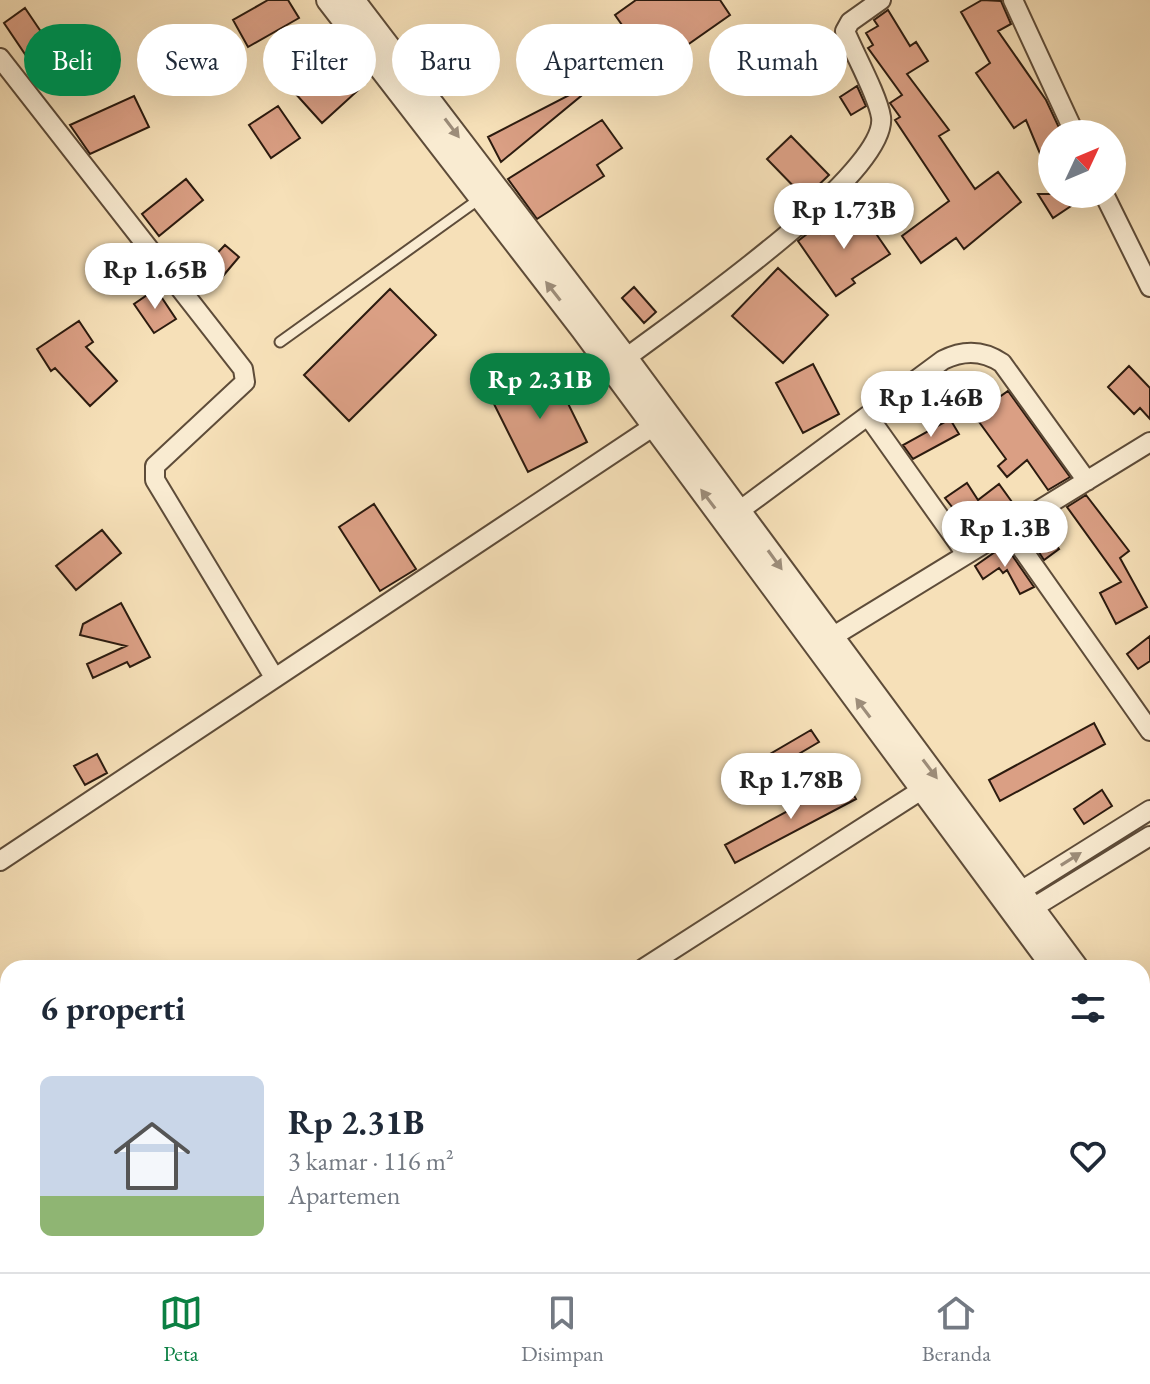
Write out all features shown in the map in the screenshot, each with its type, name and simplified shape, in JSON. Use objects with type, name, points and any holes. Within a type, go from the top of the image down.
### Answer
[{"type":"street","points":[[328,0],[626,358],[832,637],[1019,904],[1046,960]]},
{"type":"street","points":[[353,0],[654,426],[923,789],[1070,960]]},
{"type":"street","points":[[626,358],[799,226],[847,177],[877,136],[881,117],[845,31],[850,22],[881,0]]},
{"type":"street","points":[[1013,0],[1069,120]]},
{"type":"street","points":[[0,58],[243,369],[245,382],[155,466],[155,480],[274,677]]},
{"type":"street","points":[[1111,208],[1150,287]]},
{"type":"street","points":[[739,511],[955,354],[987,355],[1002,363],[1087,481]]},
{"type":"street","points":[[868,416],[966,554]]},
{"type":"street","points":[[0,861],[654,426]]},
{"type":"street","points":[[832,637],[1150,442]]},
{"type":"street","points":[[1008,529],[1150,731]]},
{"type":"street","points":[[656,960],[923,789]]},
{"type":"street","points":[[1019,904],[1150,810]]},
{"type":"street","points":[[1019,904],[1150,836]]},
{"type":"lane","points":[[280,342],[488,192]]},
{"type":"building","points":[[268,0],[288,0],[299,18],[288,24],[263,24],[263,38],[248,47],[247,24],[235,24],[233,20]]},
{"type":"building","points":[[636,0],[720,0],[730,15],[717,24],[709,24],[709,30],[693,41],[693,24],[621,24],[615,15]]},
{"type":"building","points":[[982,0],[1001,1],[1011,24],[998,31],[1046,100],[1055,120],[1038,120],[1038,149],[1026,120],[1014,128],[976,73],[990,63],[961,12]]},
{"type":"building","points":[[25,8],[36,24],[24,24],[24,53],[4,23]]},
{"type":"building","points":[[888,10],[910,46],[916,42],[928,61],[907,74],[949,130],[939,136],[975,189],[998,172],[1021,202],[964,249],[956,238],[921,263],[902,236],[949,201],[895,120],[900,117],[890,103],[902,95],[868,48],[873,45],[866,33],[878,26],[874,20]]},
{"type":"building","points":[[857,86],[866,106],[851,115],[840,97],[847,96],[847,92]]},
{"type":"building","points":[[134,96],[149,127],[90,154],[70,125]]},
{"type":"building","points":[[298,96],[352,96],[322,123]]},
{"type":"building","points":[[567,96],[581,96],[501,162],[488,137]]},
{"type":"building","points":[[278,106],[300,138],[271,158],[249,125]]},
{"type":"building","points":[[602,120],[622,148],[597,165],[604,176],[537,219],[508,179]]},
{"type":"building","points":[[791,136],[829,175],[805,198],[767,159]]},
{"type":"building","points":[[186,179],[203,200],[159,236],[142,214]]},
{"type":"building","points":[[1047,208],[1068,208],[1053,218]]},
{"type":"building","points":[[859,209],[890,254],[852,279],[855,283],[836,296],[798,241],[816,227],[821,234]]},
{"type":"building","points":[[225,245],[239,257],[223,276],[208,263]]},
{"type":"building","points":[[778,268],[828,315],[783,363],[732,316]]},
{"type":"building","points":[[634,287],[656,312],[644,323],[622,298]]},
{"type":"building","points":[[156,289],[176,319],[154,333],[134,304]]},
{"type":"building","points":[[390,289],[436,335],[349,421],[304,375]]},
{"type":"building","points":[[79,321],[93,342],[86,347],[117,381],[90,406],[55,368],[51,371],[37,349]]},
{"type":"building","points":[[813,364],[839,414],[803,433],[776,383]]},
{"type":"building","points":[[1129,366],[1150,388],[1150,419],[1140,408],[1134,414],[1108,387]]},
{"type":"building","points":[[552,371],[587,442],[528,472],[492,400]]},
{"type":"building","points":[[1008,391],[1070,477],[1048,490],[1027,460],[1007,477],[998,466],[1006,459],[974,415]]},
{"type":"building","points":[[950,419],[959,434],[913,459],[903,445]]},
{"type":"building","points":[[967,483],[978,500],[999,484],[1017,509],[970,538],[967,534],[971,531],[945,498]]},
{"type":"building","points":[[1086,495],[1129,551],[1120,558],[1147,607],[1116,624],[1100,593],[1121,582],[1067,507]]},
{"type":"building","points":[[374,504],[416,569],[380,591],[339,527]]},
{"type":"building","points":[[1042,527],[1059,549],[1044,560],[1029,537]]},
{"type":"building","points":[[102,530],[121,553],[76,590],[56,566]]},
{"type":"building","points":[[1005,545],[1034,587],[1020,594],[1007,570],[1003,573],[999,568],[983,579],[975,566]]},
{"type":"building","points":[[121,603],[150,657],[130,667],[127,662],[93,678],[87,664],[126,646],[80,635],[83,624]]},
{"type":"building","points":[[1150,636],[1150,661],[1138,669],[1127,654]]},
{"type":"building","points":[[1094,723],[1105,744],[1000,801],[989,780]]},
{"type":"building","points":[[811,730],[819,742],[736,791],[729,778]]},
{"type":"building","points":[[97,754],[107,773],[85,785],[74,766]]},
{"type":"building","points":[[845,780],[856,799],[735,863],[725,845]]},
{"type":"building","points":[[1102,790],[1112,806],[1084,824],[1074,809]]}]
